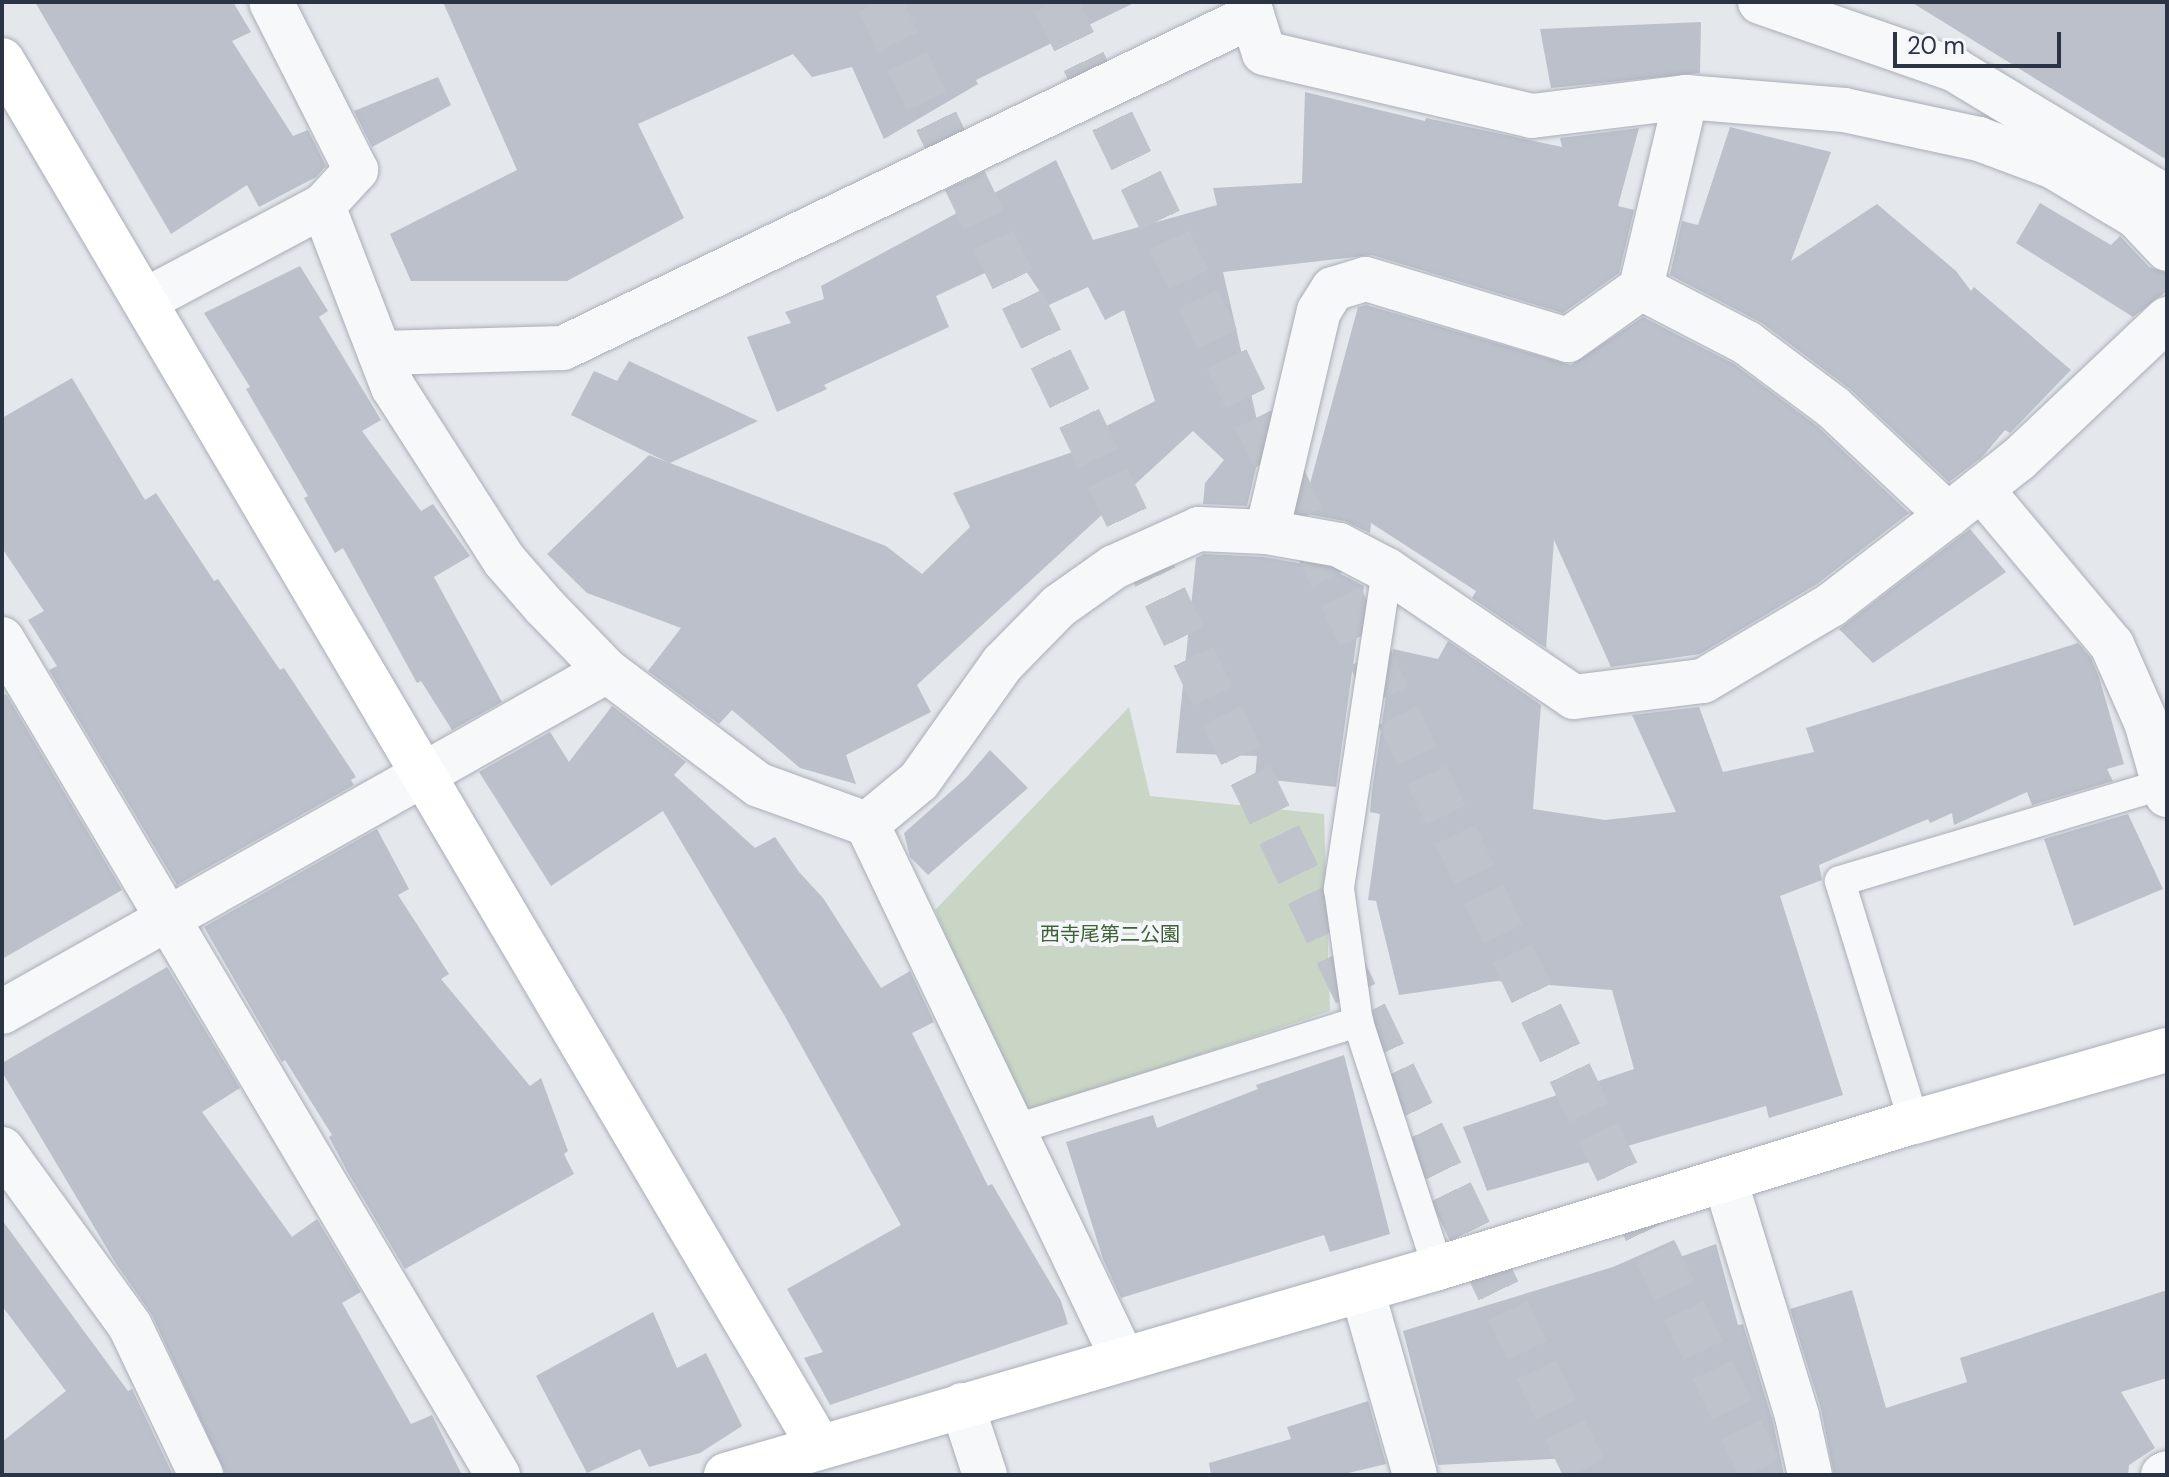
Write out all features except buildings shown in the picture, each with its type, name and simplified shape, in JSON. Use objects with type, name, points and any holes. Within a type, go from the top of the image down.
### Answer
[{"type":"street","points":[[144,301],[323,206],[356,170],[271,2]]},
{"type":"street","points":[[1760,2],[1955,70],[2154,190],[2167,208]]},
{"type":"street","points":[[380,353],[563,348],[1250,9],[1264,53],[1532,116],[1686,97],[1844,110],[1979,139],[2054,167],[2136,216],[2167,249]]},
{"type":"street","points":[[2,60],[819,1446]]},
{"type":"street","points":[[1267,532],[1319,311],[1333,289],[1366,279],[1568,340],[1641,288],[1686,97]]},
{"type":"street","points":[[323,206],[393,387],[504,560],[607,671],[759,785],[867,824],[1123,1359]]},
{"type":"street","points":[[1641,288],[1747,343],[1964,502],[2112,645],[2146,722],[2165,790]]},
{"type":"street","points":[[867,824],[919,781],[1003,663],[1059,606],[1114,567],[1199,529],[1267,532],[1339,545],[1387,570],[1574,697],[1703,681],[1754,654],[1831,605],[1964,502],[2019,459],[2167,319]]},
{"type":"street","points":[[2,639],[498,1475]]},
{"type":"street","points":[[2,1012],[607,671]]},
{"type":"street","points":[[726,1475],[1438,1268],[1914,1122],[2167,1050]]},
{"type":"street","points":[[2,1149],[130,1326],[201,1475]]},
{"type":"street","points":[[1725,1180],[1797,1416],[1810,1475]]},
{"type":"street","points":[[1362,1290],[1415,1475]]},
{"type":"street","points":[[962,1405],[985,1475]]},
{"type":"lane","points":[[1387,570],[1339,889],[1358,1022],[1438,1268]]},
{"type":"lane","points":[[1914,1122],[1840,881],[2165,790]]},
{"type":"lane","points":[[1013,1130],[1358,1022]]},
{"type":"green space","name":"西寺尾第二公園","points":[[1129,707],[1150,796],[1324,814],[1330,1011],[1021,1115],[935,910]]},
{"type":"tunnel","points":[[879,2],[1587,1475]]},
{"type":"tunnel","points":[[1055,2],[1763,1475]]}]
